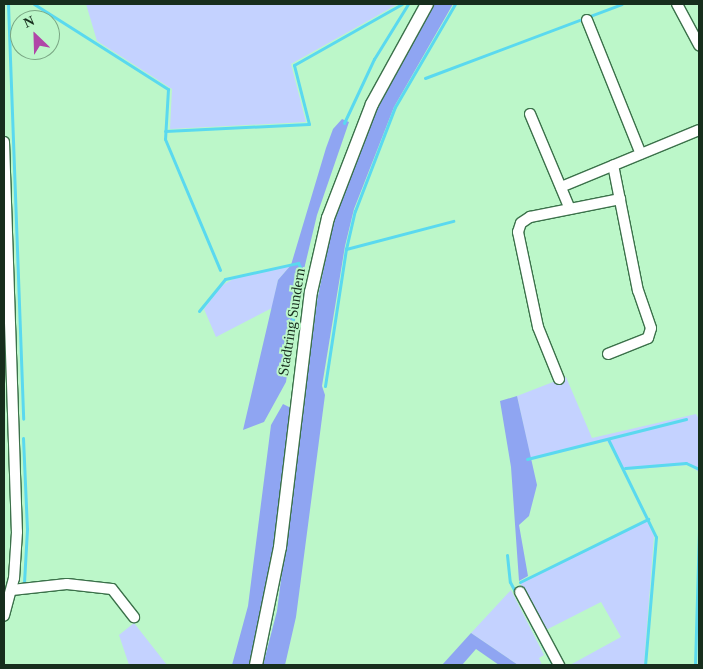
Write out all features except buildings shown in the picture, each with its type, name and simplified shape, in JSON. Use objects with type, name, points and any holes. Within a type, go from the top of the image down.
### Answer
[{"type":"main road","name":"Stadtring Sundern","points":[[256,665],[280,547],[311,292],[328,218],[372,104],[427,4]]},
{"type":"street","points":[[677,4],[699,45]]},
{"type":"street","points":[[587,20],[640,154]]},
{"type":"street","points":[[530,114],[570,209]]},
{"type":"street","points":[[561,187],[699,130]]},
{"type":"street","points":[[4,142],[17,532],[12,590],[4,616]]},
{"type":"street","points":[[608,354],[648,338],[651,328],[638,291],[613,165]]},
{"type":"street","points":[[559,378],[538,326],[518,232],[521,223],[530,217],[620,199]]},
{"type":"street","points":[[12,590],[67,584],[112,589],[134,617]]},
{"type":"street","points":[[520,592],[558,665]]},
{"type":"shaded area","points":[[86,4],[398,4],[291,64],[306,122],[170,129],[172,89],[97,41]]},
{"type":"shaded area","points":[[434,4],[453,4],[394,107],[354,209],[345,246],[322,386],[325,395],[296,617],[285,665],[263,665],[277,611],[317,301],[333,223],[375,108]]},
{"type":"shaded area","points":[[342,119],[349,122],[317,215],[300,286],[286,382],[264,422],[243,430],[278,280],[291,265],[326,148],[333,129]]},
{"type":"shaded area","points":[[291,265],[278,280],[272,308],[216,337],[204,309],[221,286],[235,278]]},
{"type":"shaded area","points":[[566,377],[592,438],[696,414],[699,419],[699,472],[688,465],[624,470],[607,441],[531,460],[517,396]]},
{"type":"shaded area","points":[[517,396],[537,485],[529,516],[519,525],[528,576],[519,581],[511,467],[500,401]]},
{"type":"shaded area","points":[[283,404],[291,408],[280,513],[264,610],[249,665],[232,665],[248,606],[271,425]]},
{"type":"shaded area","points":[[647,521],[654,536],[644,665],[570,665],[621,637],[601,602],[544,631],[520,583]]},
{"type":"shaded area","points":[[511,590],[544,655],[539,658],[542,665],[518,665],[471,633]]},
{"type":"shaded area","points":[[134,623],[167,665],[129,665],[119,635]]},
{"type":"shaded area","points":[[471,633],[518,665],[499,665],[476,649],[462,665],[442,665]]},
{"type":"waterway","points":[[8,4],[23,419]]},
{"type":"waterway","points":[[34,4],[168,89],[165,139],[220,270]]},
{"type":"waterway","points":[[165,131],[309,124],[294,65],[402,4]]},
{"type":"waterway","points":[[344,123],[374,59],[408,4]]},
{"type":"waterway","points":[[325,386],[346,249],[355,211],[395,107],[455,4]]},
{"type":"waterway","points":[[425,78],[622,4]]},
{"type":"waterway","points":[[346,249],[453,221]]},
{"type":"waterway","points":[[199,311],[225,279],[298,263],[300,267],[287,359]]},
{"type":"waterway","points":[[527,459],[686,419]]},
{"type":"waterway","points":[[23,438],[27,529],[24,583]]},
{"type":"waterway","points":[[608,439],[656,537],[645,665]]},
{"type":"waterway","points":[[625,468],[686,463],[699,469]]},
{"type":"waterway","points":[[520,582],[648,519]]},
{"type":"waterway","points":[[695,665],[699,527]]},
{"type":"waterway","points":[[507,555],[510,582],[517,595]]},
{"type":"waterway","points":[[530,621],[553,665]]}]
